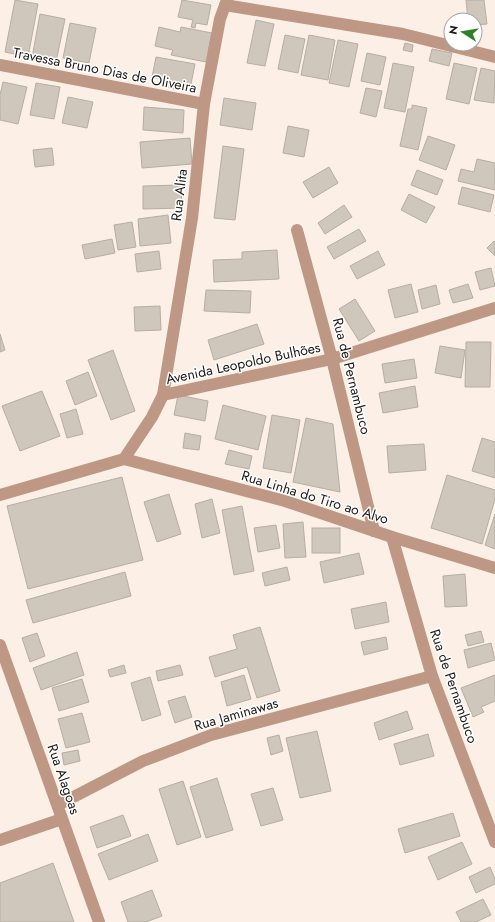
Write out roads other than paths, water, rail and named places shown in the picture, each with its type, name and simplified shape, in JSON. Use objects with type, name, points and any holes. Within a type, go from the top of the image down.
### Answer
[{"type":"street","points":[[226,3],[403,34],[495,57]]},
{"type":"street","name":"Rua Alita","points":[[163,395],[192,218],[204,104],[220,19],[226,3]]},
{"type":"street","name":"Travessa Bruno Dias de Oliveira","points":[[0,65],[204,104]]},
{"type":"street","name":"Rua de Pernambuco","points":[[297,230],[332,359],[374,531]]},
{"type":"street","name":"Avenida Leopoldo Bulhões","points":[[124,459],[152,417],[163,395],[332,359],[478,315],[495,308]]},
{"type":"street","points":[[0,495],[124,459]]},
{"type":"street","name":"Rua Linha do Tiro ao Alvo","points":[[124,459],[285,501],[392,537],[495,568]]},
{"type":"street","name":"Rua de Pernambuco","points":[[392,537],[432,676],[495,842]]},
{"type":"street","name":"Rua Alagoas","points":[[0,645],[99,922]]},
{"type":"street","name":"Rua Jaminawas","points":[[58,805],[142,761],[211,736],[432,676]]},
{"type":"street","points":[[0,840],[62,819]]}]
